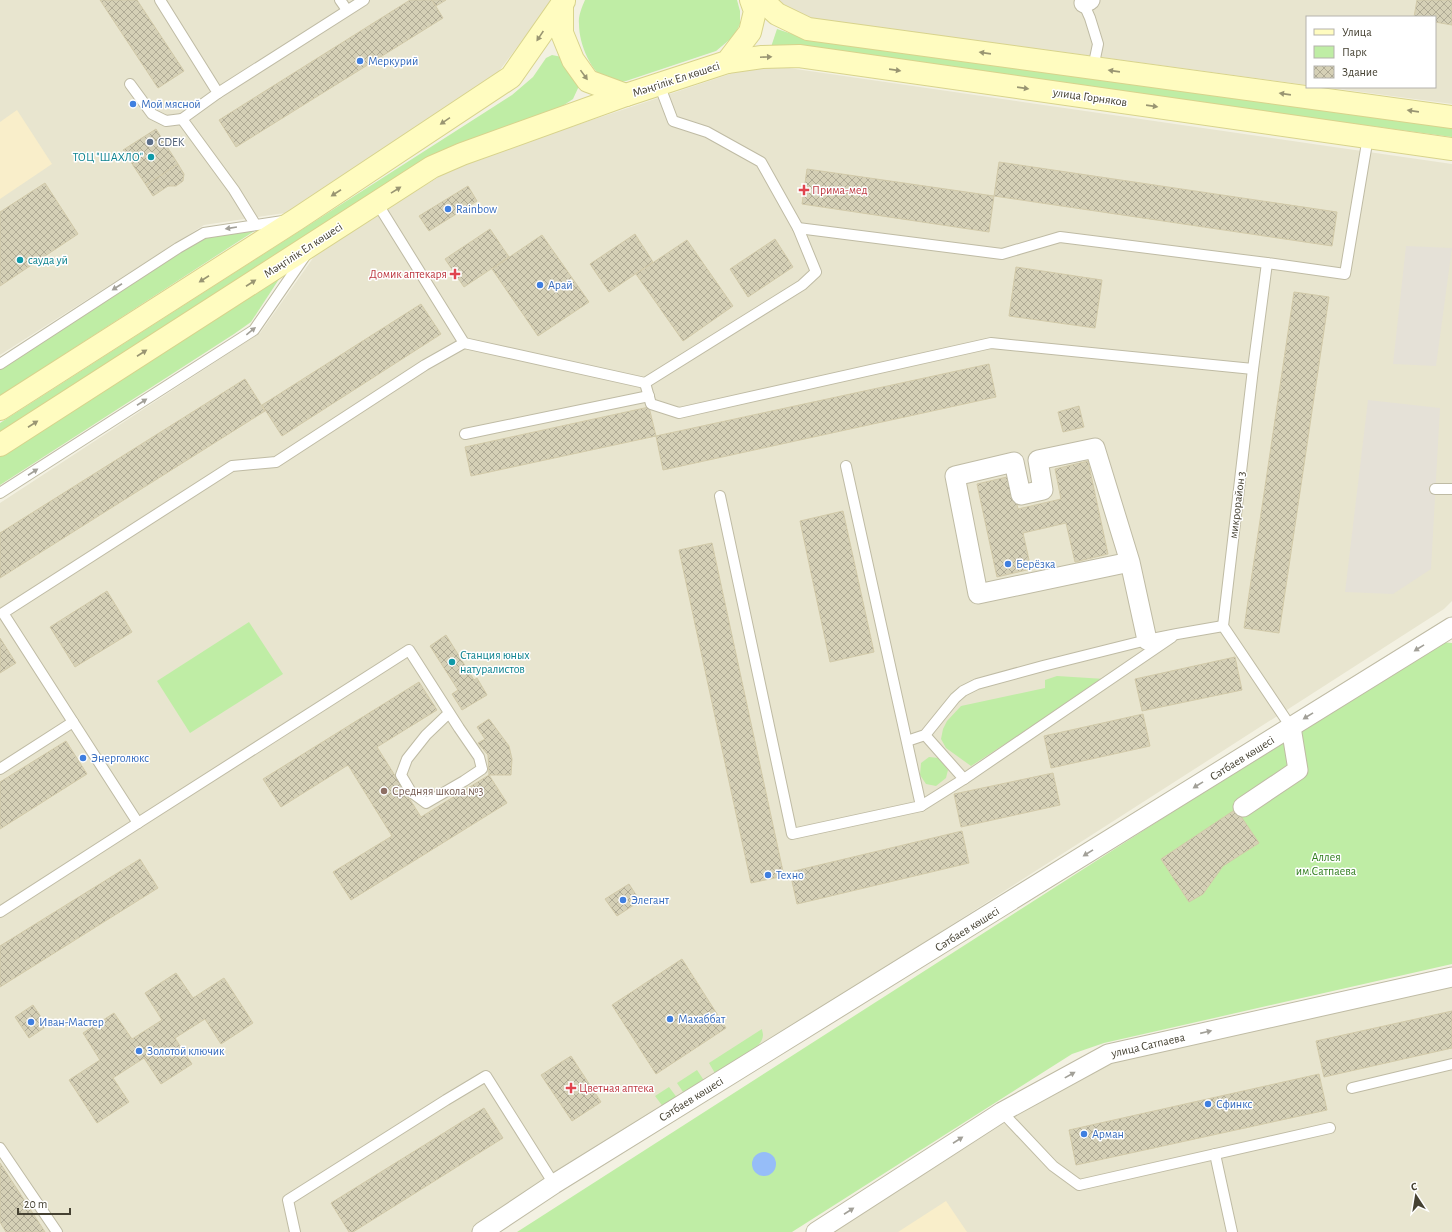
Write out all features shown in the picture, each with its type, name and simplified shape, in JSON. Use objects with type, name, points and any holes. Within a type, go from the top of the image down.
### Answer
[{"type":"street","name":"Мәңгілік Ел көшесі","points":[[0,445],[432,167],[462,154],[626,95],[727,62],[750,32],[755,11],[751,0]]},
{"type":"street","points":[[762,0],[777,14],[808,29],[1452,117]]},
{"type":"street","name":"Мәңгілік Ел көшесі","points":[[561,1],[562,33],[573,60],[588,81],[626,95]]},
{"type":"street","name":"Мәңгілік Ел көшесі","points":[[0,409],[297,219],[511,77],[561,1]]},
{"type":"street","name":"улица Горняков","points":[[727,62],[762,56],[798,56],[1452,148]]},
{"type":"street","points":[[1130,562],[978,594],[954,476],[1014,462],[1021,495],[1043,490],[1038,460],[1095,448],[1130,562],[1147,640]]},
{"type":"street","name":"Сәтбаев көшесі","points":[[482,1232],[554,1184],[1452,627]]},
{"type":"street","points":[[1243,807],[1298,770],[1291,727]]},
{"type":"street","name":"улица Сатпаева","points":[[816,1232],[1002,1112],[1108,1054],[1452,977]]},
{"type":"lane","points":[[160,0],[218,93]]},
{"type":"lane","points":[[340,0],[347,10]]},
{"type":"lane","points":[[130,84],[152,114],[166,121],[182,119],[218,93],[364,0]]},
{"type":"lane","points":[[1085,1],[1098,44],[1093,68]]},
{"type":"lane","points":[[138,823],[2,614],[232,466],[276,462],[425,365],[464,343],[645,383],[802,285],[816,272],[798,228],[761,162],[707,132],[673,121],[660,84]]},
{"type":"lane","points":[[182,119],[234,190],[255,224]]},
{"type":"lane","points":[[798,228],[1002,254],[1060,238],[1345,274],[1368,137]]},
{"type":"lane","points":[[376,203],[464,343]]},
{"type":"lane","points":[[0,364],[178,248],[204,233],[255,224],[297,219]]},
{"type":"lane","points":[[0,493],[254,330],[314,242]]},
{"type":"lane","name":"микрорайон 3","points":[[1223,626],[1267,263]]},
{"type":"lane","points":[[645,383],[651,404],[679,413],[991,343],[1253,369]]},
{"type":"lane","points":[[464,434],[649,396]]},
{"type":"lane","points":[[846,466],[921,806]]},
{"type":"lane","points":[[1435,488],[1452,489]]},
{"type":"lane","points":[[720,496],[792,834],[921,806],[964,779],[1176,634]]},
{"type":"lane","points":[[907,741],[924,735],[955,698],[963,691],[977,684],[1147,640],[1223,626],[1291,727]]},
{"type":"lane","points":[[0,912],[409,650],[479,756],[482,769],[426,803],[412,792],[401,775],[406,759],[426,735],[449,712]]},
{"type":"lane","points":[[0,769],[73,722]]},
{"type":"lane","points":[[924,735],[964,779]]},
{"type":"lane","points":[[1352,1088],[1452,1064]]},
{"type":"lane","points":[[295,1232],[288,1200],[486,1076],[554,1184]]},
{"type":"lane","points":[[1002,1112],[1053,1166],[1079,1185],[1330,1128]]},
{"type":"lane","points":[[0,1148],[57,1232]]},
{"type":"lane","points":[[1215,1154],[1232,1232]]},
{"type":"shaded area","points":[[0,0],[551,0],[490,83],[292,212],[204,225],[0,355]]},
{"type":"shaded area","points":[[773,0],[1452,0],[1452,104],[1332,88],[1436,88],[1436,16],[1306,16],[1306,85],[803,17]]},
{"type":"shaded area","points":[[775,66],[1452,164],[1452,601],[1444,609],[473,1232],[0,1232],[0,503],[260,333],[318,251],[460,164],[736,72]]},
{"type":"shaded area","points":[[17,110],[52,164],[0,199],[0,122]]},
{"type":"shaded area","points":[[1406,246],[1452,248],[1436,366],[1393,364]]},
{"type":"shaded area","points":[[1368,400],[1440,408],[1431,569],[1393,594],[1345,592]]},
{"type":"shaded area","points":[[1452,986],[1452,1232],[833,1232],[1022,1112],[1063,1084],[1110,1062]]},
{"type":"shaded area","points":[[946,1201],[967,1232],[898,1232]]},
{"type":"green space","points":[[585,0],[737,0],[740,11],[740,24],[734,36],[716,51],[626,81],[610,82],[597,72],[587,58],[581,40],[579,21],[580,12]]},
{"type":"green space","points":[[777,29],[807,39],[1452,126],[1452,137],[798,48],[770,50]]},
{"type":"green space","points":[[552,55],[562,57],[579,86],[573,99],[561,107],[530,118],[0,435],[0,423],[512,95],[533,77],[546,58]]},
{"type":"green space","points":[[259,228],[0,396],[0,367],[198,240],[205,237]]},
{"type":"green space","points":[[283,273],[251,322],[0,485],[0,456]]},
{"type":"green space","points":[[249,622],[283,674],[190,733],[157,681]]},
{"type":"green space","name":"Аллея им.Сатпаева","points":[[1441,642],[1452,643],[1452,964],[1104,1043],[1072,1054],[792,1232],[517,1232],[1433,645]]},
{"type":"green space","points":[[1057,676],[1105,679],[971,766],[946,748],[941,739],[943,729],[947,721],[961,706],[1045,688],[1045,680]]},
{"type":"green space","points":[[929,757],[939,758],[948,770],[946,778],[936,786],[926,784],[920,775],[921,763]]},
{"type":"green space","points":[[762,1029],[763,1035],[761,1041],[751,1052],[716,1075],[709,1063]]},
{"type":"green space","points":[[697,1070],[705,1082],[685,1095],[677,1083]]},
{"type":"green space","points":[[669,1087],[678,1099],[664,1108],[655,1096]]},
{"type":"water","points":[[764,1152],[773,1155],[776,1164],[773,1173],[764,1176],[755,1173],[752,1164],[755,1155]]},
{"type":"building","points":[[100,0],[137,0],[184,71],[158,88]]},
{"type":"building","points":[[410,0],[432,0],[443,18],[236,147],[219,120]]},
{"type":"building","points":[[432,0],[446,0],[436,6]]},
{"type":"building","points":[[1417,0],[1452,0],[1452,25],[1436,22],[1436,16],[1414,16]]},
{"type":"building","name":"ТОЦ \"ШАХЛО\"","points":[[156,129],[178,164],[146,185],[123,150]]},
{"type":"building","points":[[999,162],[1337,212],[1332,246],[994,196]]},
{"type":"building","points":[[178,164],[184,174],[183,181],[176,186],[168,186],[153,196],[146,185]]},
{"type":"building","points":[[807,169],[994,196],[989,232],[802,204]]},
{"type":"building","name":"сауда уй","points":[[45,183],[78,234],[0,286],[0,212]]},
{"type":"building","name":"Rainbow","points":[[468,186],[477,201],[429,231],[419,216]]},
{"type":"building","points":[[490,229],[509,257],[464,287],[445,259]]},
{"type":"building","points":[[635,234],[653,262],[609,292],[590,264]]},
{"type":"building","name":"Арай","points":[[542,235],[589,302],[538,336],[492,269]]},
{"type":"building","points":[[775,239],[793,267],[748,297],[730,269]]},
{"type":"building","points":[[687,240],[733,306],[683,341],[636,274]]},
{"type":"building","points":[[1016,267],[1102,280],[1095,328],[1009,316]]},
{"type":"building","points":[[1294,292],[1329,297],[1279,633],[1244,628]]},
{"type":"building","points":[[421,304],[441,334],[282,436],[262,405]]},
{"type":"building","points":[[989,364],[996,397],[663,470],[656,436]]},
{"type":"building","points":[[245,379],[265,411],[0,578],[0,533]]},
{"type":"building","points":[[1079,406],[1084,427],[1063,432],[1058,412]]},
{"type":"building","points":[[649,407],[656,436],[471,476],[465,447]]},
{"type":"building","points":[[1088,461],[1108,554],[1075,562],[1066,523],[1023,533],[1031,569],[997,577],[977,484],[1011,476],[1018,509],[1061,499],[1055,469]]},
{"type":"building","points":[[843,511],[874,652],[830,662],[800,521]]},
{"type":"building","points":[[712,543],[784,876],[751,883],[679,550]]},
{"type":"building","points":[[107,591],[132,632],[75,667],[50,627]]},
{"type":"building","name":"Станция юных натуралистов","points":[[446,635],[474,680],[477,678],[487,695],[462,710],[452,694],[458,690],[430,646]]},
{"type":"building","points":[[0,638],[16,663],[0,673]]},
{"type":"building","points":[[1235,657],[1242,690],[1142,711],[1135,679]]},
{"type":"building","name":"Средняя школа №3","points":[[419,682],[437,710],[377,747],[421,817],[489,775],[507,803],[351,900],[333,872],[392,836],[348,765],[281,807],[263,779]]},
{"type":"building","points":[[1143,714],[1150,746],[1051,768],[1044,736]]},
{"type":"building","points":[[489,719],[509,746],[512,759],[511,775],[489,775],[488,755],[478,743],[485,739],[477,727]]},
{"type":"building","points":[[66,741],[87,774],[0,829],[0,782]]},
{"type":"building","points":[[1053,773],[1060,805],[961,827],[954,794]]},
{"type":"building","points":[[1236,809],[1259,843],[1223,866],[1203,894],[1189,902],[1161,859]]},
{"type":"building","points":[[962,831],[969,863],[797,904],[790,872]]},
{"type":"building","points":[[140,859],[158,888],[0,987],[0,946]]},
{"type":"building","name":"Элегант","points":[[629,884],[640,901],[617,916],[605,899]]},
{"type":"building","points":[[682,959],[726,1028],[656,1074],[612,1005]]},
{"type":"building","name":"Золотой ключик","points":[[176,973],[193,998],[224,978],[253,1023],[221,1044],[205,1019],[175,1038],[192,1064],[161,1084],[144,1058],[113,1078],[129,1102],[97,1123],[69,1080],[100,1060],[83,1033],[114,1013],[132,1039],[162,1020],[145,993]]},
{"type":"building","name":"Иван-Мастер","points":[[33,1005],[47,1026],[29,1038],[15,1017]]},
{"type":"building","points":[[1452,1011],[1452,1048],[1324,1077],[1316,1041]]},
{"type":"building","name":"Цветная аптека","points":[[571,1056],[601,1102],[572,1121],[541,1075]]},
{"type":"building","points":[[1319,1074],[1327,1110],[1076,1165],[1069,1130]]},
{"type":"building","points":[[484,1108],[503,1138],[353,1232],[349,1232],[331,1203]]},
{"type":"building","points":[[0,1163],[45,1232],[6,1232],[0,1222]]},
{"type":"place","name":"Меркурий","points":[[360,61]]},
{"type":"place","name":"Мой мясной","points":[[133,104]]},
{"type":"place","name":"CDEK","points":[[150,142]]},
{"type":"place","name":"ТОЦ \"ШАХЛО\"","points":[[151,157]]},
{"type":"place","name":"Прима-мед","points":[[804,190]]},
{"type":"place","name":"Rainbow","points":[[448,209]]},
{"type":"place","name":"сауда уй","points":[[20,260]]},
{"type":"place","name":"Домик аптекаря","points":[[455,274]]},
{"type":"place","name":"Арай","points":[[540,285]]},
{"type":"place","name":"Берёзка","points":[[1008,564]]},
{"type":"place","name":"Станция юных натуралистов","points":[[452,662]]},
{"type":"place","name":"Энерголюкс","points":[[83,758]]},
{"type":"place","name":"Средняя школа №3","points":[[384,791]]},
{"type":"place","name":"Техно","points":[[768,875]]},
{"type":"place","name":"Элегант","points":[[623,900]]},
{"type":"place","name":"Махаббат","points":[[670,1019]]},
{"type":"place","name":"Иван-Мастер","points":[[31,1022]]},
{"type":"place","name":"Золотой ключик","points":[[139,1051]]},
{"type":"place","name":"Цветная аптека","points":[[571,1088]]},
{"type":"place","name":"Сфинкс","points":[[1208,1104]]},
{"type":"place","name":"Арман","points":[[1084,1134]]}]
